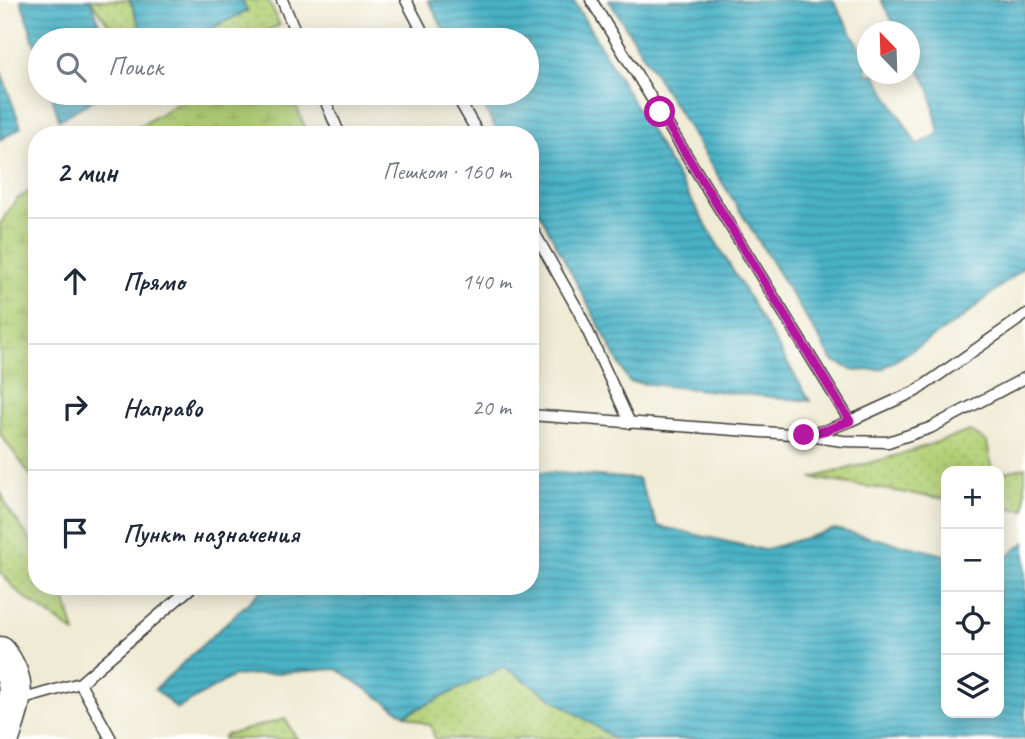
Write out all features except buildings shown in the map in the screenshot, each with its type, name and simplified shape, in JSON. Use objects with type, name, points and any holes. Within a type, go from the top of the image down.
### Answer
[{"type":"main road","points":[[0,653],[14,678],[16,691],[3,739]]},
{"type":"lane","points":[[282,0],[294,28]]},
{"type":"lane","points":[[407,0],[421,28]]},
{"type":"lane","points":[[591,0],[850,421]]},
{"type":"lane","points":[[327,105],[336,126]]},
{"type":"lane","points":[[462,105],[474,126]]},
{"type":"lane","points":[[539,241],[578,310],[630,423]]},
{"type":"lane","points":[[804,435],[850,421],[916,391],[1025,315]]},
{"type":"lane","points":[[539,416],[804,435],[843,441],[888,442],[930,428],[1025,378]]},
{"type":"lane","points":[[15,702],[80,683],[183,595]]},
{"type":"lane","points":[[80,683],[111,739]]},
{"type":"green space","points":[[91,0],[130,0],[140,28],[111,28]]},
{"type":"green space","points":[[242,0],[268,0],[280,25],[273,28],[212,28],[247,11]]},
{"type":"green space","points":[[175,105],[296,105],[304,126],[140,126]]},
{"type":"green space","points":[[28,193],[28,472],[0,434],[0,224],[16,200]]},
{"type":"green space","points":[[970,431],[987,442],[991,466],[941,466],[941,498],[812,478],[895,456]]},
{"type":"green space","points":[[1025,467],[1025,510],[1004,508],[1004,473]]},
{"type":"green space","points":[[0,491],[7,507],[28,536],[28,595],[64,595],[75,633],[20,594],[0,572]]},
{"type":"green space","points":[[504,667],[615,739],[435,739],[431,726],[405,715]]},
{"type":"green space","points":[[285,719],[297,739],[223,739],[225,735]]},
{"type":"water","points":[[21,0],[91,0],[101,28],[30,28]]},
{"type":"water","points":[[130,0],[242,0],[247,11],[212,28],[140,28]]},
{"type":"water","points":[[428,0],[573,0],[810,401],[629,382],[539,212],[539,126],[494,126],[483,105],[539,105],[539,28],[443,28]]},
{"type":"water","points":[[609,0],[833,0],[857,42],[857,84],[881,84],[917,145],[939,134],[930,90],[920,71],[920,21],[893,21],[881,0],[1025,0],[1025,266],[960,320],[882,369],[855,371],[833,361]]},
{"type":"water","points":[[0,69],[21,127],[0,140]]},
{"type":"water","points":[[55,105],[85,105],[59,120]]},
{"type":"water","points":[[539,472],[638,479],[658,526],[764,550],[835,529],[941,554],[941,718],[1004,718],[1004,559],[1025,542],[1025,739],[615,739],[504,667],[405,715],[337,669],[234,676],[177,709],[155,689],[256,595],[539,595]]},
{"type":"route","points":[[660,112],[850,421],[804,435]]}]
